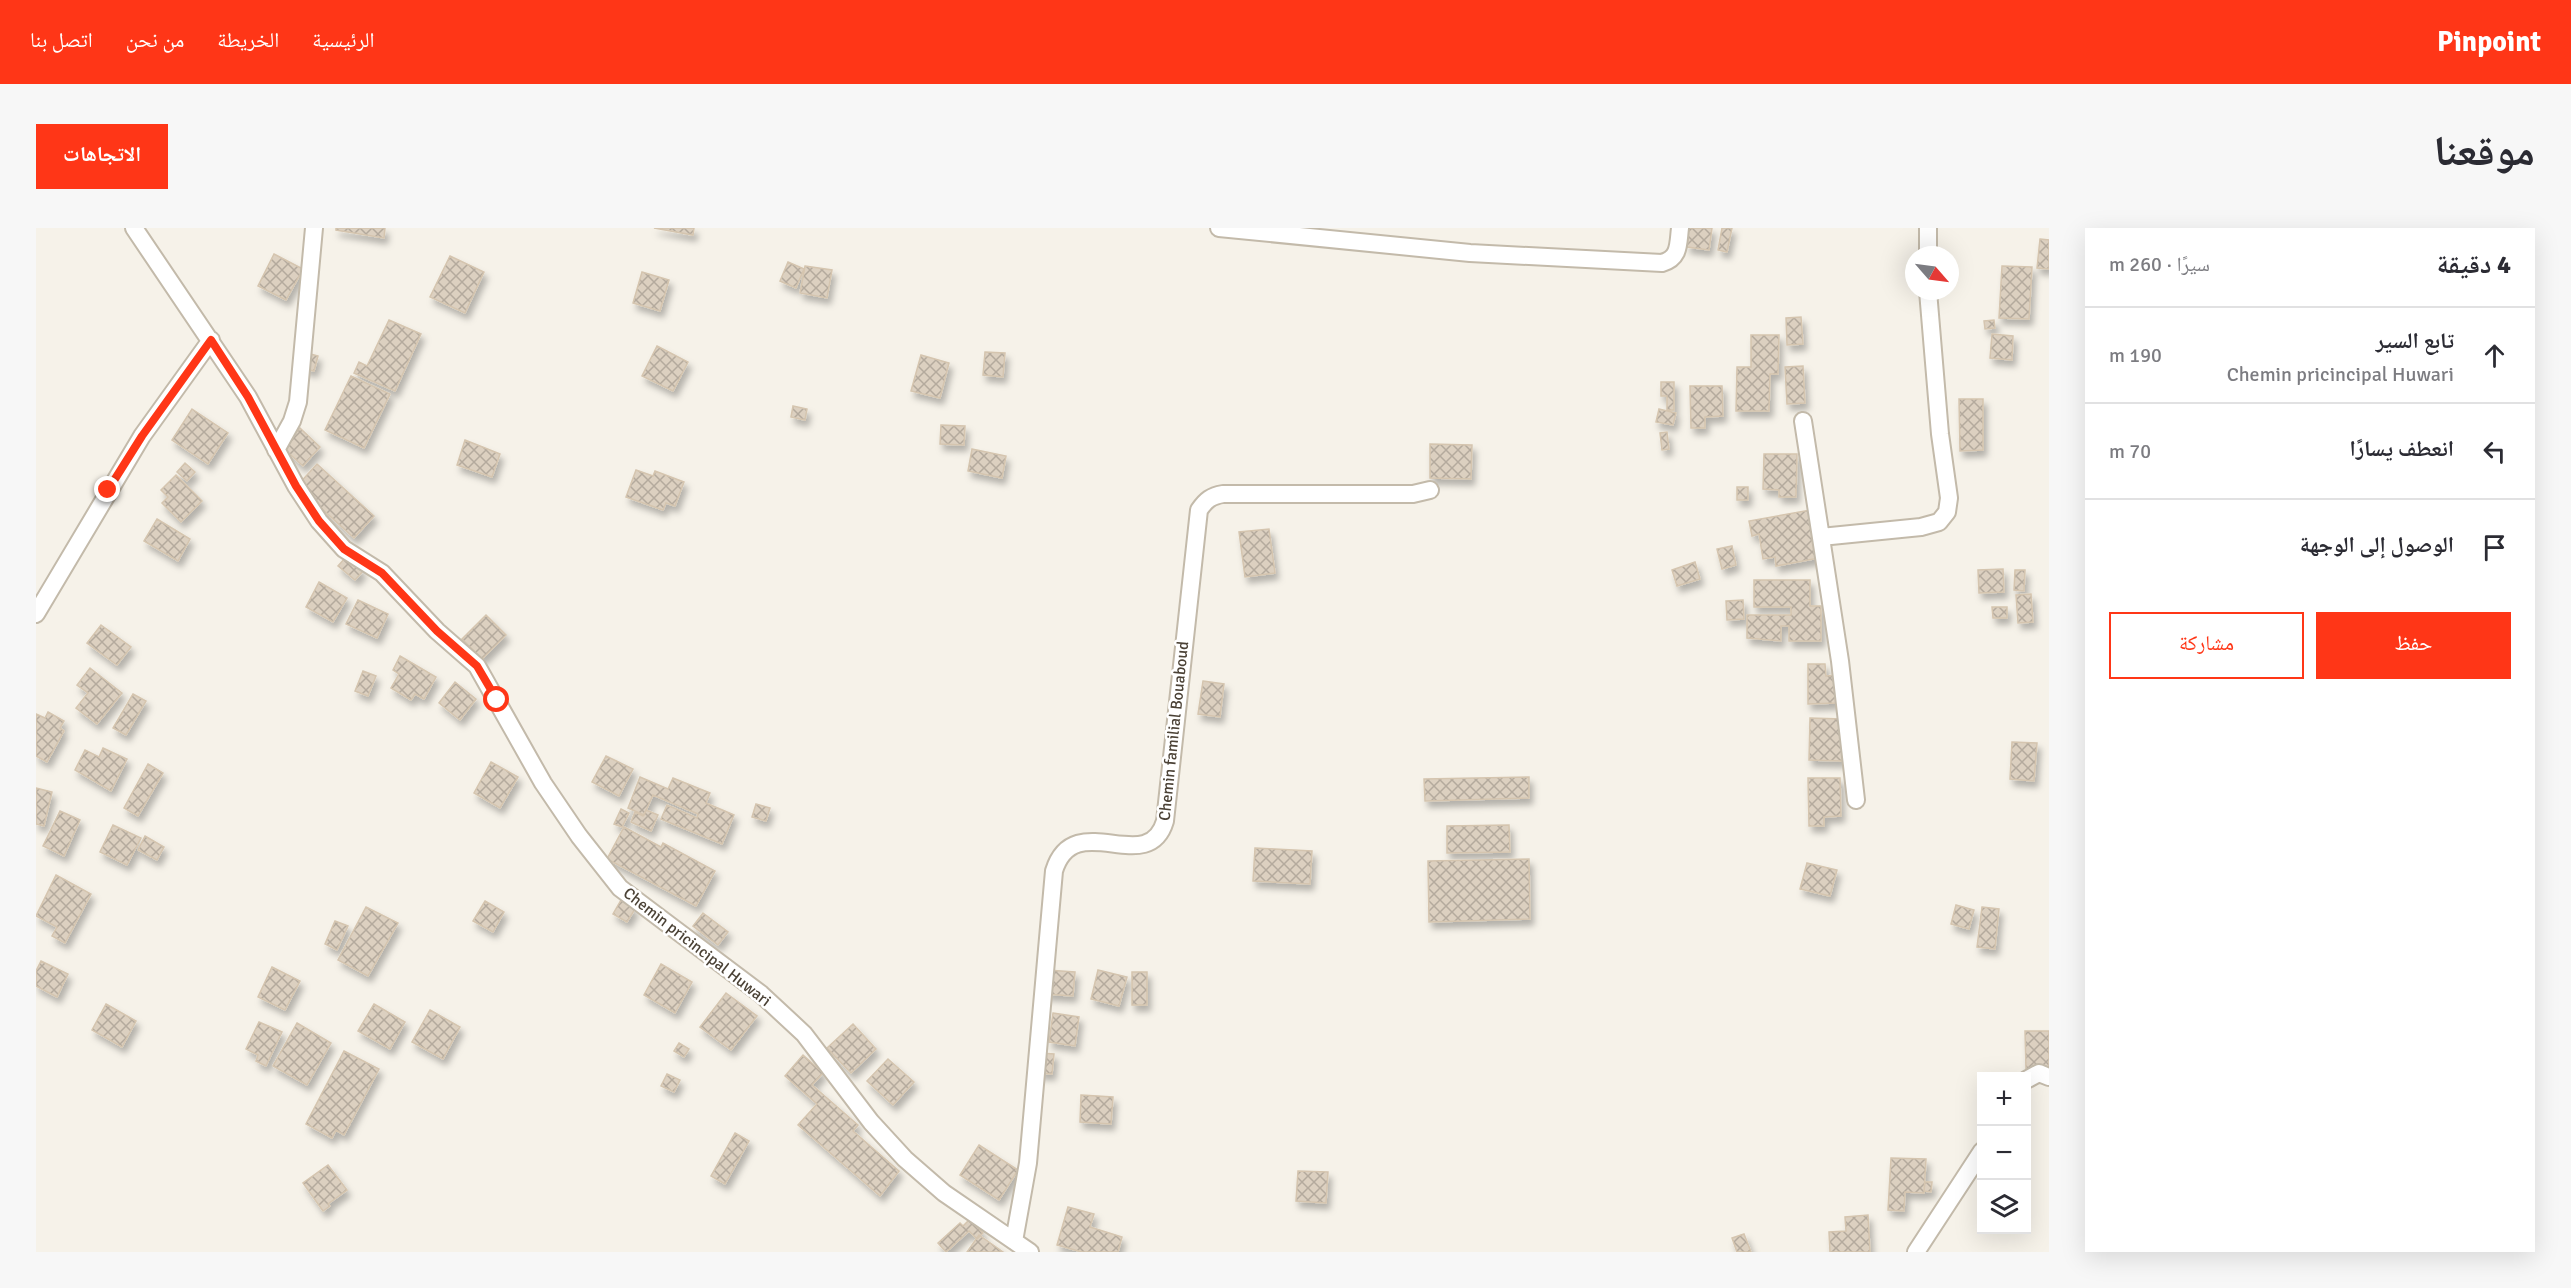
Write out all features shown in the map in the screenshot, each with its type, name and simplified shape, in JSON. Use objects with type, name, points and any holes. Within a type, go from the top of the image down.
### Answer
[{"type":"street","name":"Chemin pricincipal Huwari","points":[[134,228],[248,397],[276,450],[319,521],[344,549],[382,573],[437,631],[477,666],[543,783],[579,836],[620,888],[761,994],[804,1034],[871,1122],[905,1159],[944,1193],[1030,1252]]},
{"type":"street","points":[[276,450],[292,421],[297,402],[314,228]]},
{"type":"street","points":[[1219,228],[1470,253],[1662,263],[1672,261],[1678,252],[1680,228]]},
{"type":"street","points":[[1928,228],[1928,246]]},
{"type":"street","points":[[1821,537],[1921,527],[1939,522],[1947,512],[1949,498],[1940,434],[1929,300]]},
{"type":"street","points":[[36,614],[142,436],[211,340]]},
{"type":"street","points":[[1803,421],[1840,661],[1856,800]]},
{"type":"street","name":"Chemin familial Bouaboud","points":[[1014,1241],[1028,1162],[1054,871],[1064,850],[1074,843],[1086,841],[1146,845],[1162,832],[1199,510],[1205,501],[1222,494],[1413,494],[1430,490]]},
{"type":"street","points":[[2031,1077],[2039,1073],[2049,1077]]},
{"type":"street","points":[[1916,1252],[1977,1159]]},
{"type":"building","points":[[336,228],[385,228],[384,238],[336,230]]},
{"type":"building","points":[[654,228],[694,228],[693,235]]},
{"type":"building","points":[[1689,228],[1712,228],[1709,250],[1687,247]]},
{"type":"building","points":[[1722,228],[1732,228],[1727,252],[1718,250]]},
{"type":"building","points":[[2040,239],[2049,240],[2049,269],[2037,268]]},
{"type":"building","points":[[274,254],[303,269],[286,300],[258,286]]},
{"type":"building","points":[[450,256],[484,272],[465,313],[430,297]]},
{"type":"building","points":[[788,262],[804,269],[796,288],[780,281]]},
{"type":"building","points":[[805,266],[832,270],[827,298],[800,293]]},
{"type":"building","points":[[2002,266],[2032,267],[2029,319],[1999,318]]},
{"type":"building","points":[[642,272],[669,280],[660,311],[633,303]]},
{"type":"building","points":[[1801,317],[1803,344],[1787,345],[1786,318]]},
{"type":"building","points":[[389,320],[421,334],[395,391],[354,373],[359,362],[367,366]]},
{"type":"building","points":[[1994,320],[1995,328],[1985,329],[1984,321]]},
{"type":"building","points":[[1992,334],[2013,336],[2012,360],[1990,358]]},
{"type":"building","points":[[1751,335],[1779,335],[1778,374],[1770,374],[1769,411],[1736,411],[1737,367],[1751,367]]},
{"type":"building","points":[[657,346],[688,362],[673,391],[642,376]]},
{"type":"building","points":[[985,352],[1005,353],[1003,377],[983,375]]},
{"type":"building","points":[[307,353],[318,356],[314,371],[303,368]]},
{"type":"building","points":[[921,355],[949,363],[940,398],[911,391]]},
{"type":"building","points":[[1803,366],[1805,403],[1787,404],[1785,367]]},
{"type":"building","points":[[351,376],[390,394],[364,448],[325,430]]},
{"type":"building","points":[[1661,382],[1674,382],[1674,410],[1667,410],[1667,396],[1661,396]]},
{"type":"building","points":[[1690,386],[1722,386],[1723,416],[1705,417],[1705,428],[1691,428]]},
{"type":"building","points":[[1959,399],[1983,399],[1983,450],[1960,451]]},
{"type":"building","points":[[793,406],[807,409],[805,420],[791,417]]},
{"type":"building","points":[[192,409],[228,433],[208,464],[172,440]]},
{"type":"building","points":[[1659,409],[1676,413],[1673,425],[1656,422]]},
{"type":"building","points":[[941,425],[965,426],[964,445],[940,444]]},
{"type":"building","points":[[300,428],[320,447],[303,466],[282,447]]},
{"type":"building","points":[[1667,432],[1669,449],[1662,450],[1660,433]]},
{"type":"building","points":[[465,440],[500,454],[492,477],[457,465]]},
{"type":"building","points":[[1430,444],[1472,445],[1471,479],[1430,478]]},
{"type":"building","points":[[972,449],[1006,456],[1002,478],[968,471]]},
{"type":"building","points":[[1764,454],[1797,454],[1796,497],[1779,497],[1779,490],[1763,489]]},
{"type":"building","points":[[185,463],[195,472],[187,481],[177,472]]},
{"type":"building","points":[[317,464],[374,516],[354,538],[297,486]]},
{"type":"building","points":[[636,470],[653,476],[655,471],[684,482],[675,506],[666,503],[663,510],[626,497]]},
{"type":"building","points":[[176,475],[202,501],[181,522],[162,503],[168,497],[161,490]]},
{"type":"building","points":[[1737,487],[1748,487],[1748,500],[1737,500]]},
{"type":"building","points":[[1810,510],[1819,558],[1776,566],[1775,557],[1763,559],[1759,534],[1752,536],[1749,521]]},
{"type":"building","points":[[157,519],[190,539],[178,561],[144,541]]},
{"type":"building","points":[[1269,529],[1275,573],[1245,577],[1239,532]]},
{"type":"building","points":[[1732,546],[1736,565],[1722,569],[1717,549]]},
{"type":"building","points":[[346,557],[363,571],[355,580],[338,566]]},
{"type":"building","points":[[1695,562],[1700,579],[1677,586],[1672,570]]},
{"type":"building","points":[[2003,569],[2004,592],[1979,593],[1978,570]]},
{"type":"building","points":[[2015,570],[2025,570],[2024,591],[2014,590]]},
{"type":"building","points":[[1754,580],[1810,580],[1810,606],[1821,606],[1821,641],[1789,641],[1789,626],[1781,626],[1781,641],[1747,638],[1747,615],[1791,615],[1791,607],[1754,607]]},
{"type":"building","points":[[319,582],[347,598],[333,622],[306,607]]},
{"type":"building","points":[[2031,594],[2033,622],[2018,623],[2016,595]]},
{"type":"building","points":[[358,600],[388,614],[377,638],[346,624]]},
{"type":"building","points":[[1743,600],[1744,619],[1727,620],[1726,601]]},
{"type":"building","points":[[1992,607],[2007,607],[2007,618],[1993,618]]},
{"type":"building","points":[[486,615],[506,635],[482,659],[462,639]]},
{"type":"building","points":[[101,625],[131,647],[117,665],[87,643]]},
{"type":"building","points":[[400,656],[436,677],[424,699],[415,694],[411,700],[391,688],[399,674],[393,670]]},
{"type":"building","points":[[1808,664],[1825,664],[1826,676],[1836,675],[1836,703],[1808,704]]},
{"type":"building","points":[[90,668],[122,693],[97,724],[76,708],[88,693],[77,685]]},
{"type":"building","points":[[363,671],[376,676],[368,696],[355,691]]},
{"type":"building","points":[[1203,681],[1224,684],[1220,717],[1198,714]]},
{"type":"building","points":[[455,682],[476,699],[460,720],[439,703]]},
{"type":"building","points":[[133,694],[146,701],[126,735],[113,728]]},
{"type":"building","points":[[48,712],[64,721],[60,728],[64,731],[47,762],[36,756],[36,714],[45,718]]},
{"type":"building","points":[[1810,718],[1843,719],[1842,761],[1809,760]]},
{"type":"building","points":[[2012,742],[2037,743],[2034,781],[2010,779]]},
{"type":"building","points":[[103,748],[127,759],[111,791],[75,770],[85,750],[99,757]]},
{"type":"building","points":[[606,756],[633,769],[619,796],[592,782]]},
{"type":"building","points":[[491,762],[518,777],[500,808],[474,793]]},
{"type":"building","points":[[148,764],[163,773],[138,816],[124,808]]},
{"type":"building","points":[[640,777],[668,789],[673,778],[710,793],[706,803],[734,815],[722,844],[661,819],[667,805],[697,818],[698,814],[653,795],[644,815],[628,808]]},
{"type":"building","points":[[1529,777],[1529,798],[1425,801],[1424,779]]},
{"type":"building","points":[[1808,778],[1840,778],[1841,816],[1824,817],[1824,826],[1809,826]]},
{"type":"building","points":[[36,788],[52,792],[44,826],[36,824]]},
{"type":"building","points":[[756,804],[770,808],[766,821],[752,817]]},
{"type":"building","points":[[621,809],[629,813],[622,827],[614,824]]},
{"type":"building","points":[[646,810],[658,815],[651,831],[631,822],[635,812],[643,816]]},
{"type":"building","points":[[60,811],[80,820],[64,856],[43,846]]},
{"type":"building","points":[[113,825],[141,838],[127,865],[100,852]]},
{"type":"building","points":[[1509,825],[1510,852],[1447,853],[1447,826]]},
{"type":"building","points":[[624,827],[661,847],[663,843],[715,871],[696,906],[607,859]]},
{"type":"building","points":[[145,836],[164,847],[157,860],[138,850]]},
{"type":"building","points":[[1255,848],[1312,851],[1310,884],[1253,881]]},
{"type":"building","points":[[1529,859],[1530,919],[1429,922],[1428,861]]},
{"type":"building","points":[[1807,863],[1837,870],[1830,896],[1800,889]]},
{"type":"building","points":[[56,875],[91,894],[65,943],[52,936],[57,927],[36,916]]},
{"type":"building","points":[[621,900],[635,909],[627,922],[613,914]]},
{"type":"building","points":[[485,901],[504,912],[493,932],[473,921]]},
{"type":"building","points":[[1956,905],[1974,910],[1969,929],[1951,924]]},
{"type":"building","points":[[366,907],[398,923],[368,976],[338,960]]},
{"type":"building","points":[[1982,907],[1999,909],[1995,949],[1977,947]]},
{"type":"building","points":[[703,913],[728,932],[718,945],[693,926]]},
{"type":"building","points":[[335,921],[348,926],[337,950],[325,944]]},
{"type":"building","points":[[41,961],[68,974],[57,997],[36,986],[36,971]]},
{"type":"building","points":[[661,964],[692,982],[675,1013],[644,995]]},
{"type":"building","points":[[272,967],[300,981],[285,1010],[258,997]]},
{"type":"building","points":[[1047,970],[1075,972],[1073,996],[1045,994]]},
{"type":"building","points":[[1098,970],[1127,977],[1119,1006],[1091,999]]},
{"type":"building","points":[[1132,972],[1147,972],[1147,1005],[1132,1005]]},
{"type":"building","points":[[726,993],[757,1016],[731,1050],[700,1027]]},
{"type":"building","points":[[106,1004],[136,1021],[122,1047],[92,1030]]},
{"type":"building","points":[[374,1004],[405,1022],[390,1049],[358,1031]]},
{"type":"building","points":[[430,1010],[460,1027],[443,1059],[412,1042]]},
{"type":"building","points":[[1053,1013],[1079,1017],[1075,1046],[1049,1042]]},
{"type":"building","points":[[259,1022],[282,1032],[266,1066],[256,1061],[258,1055],[246,1049]]},
{"type":"building","points":[[297,1023],[331,1043],[307,1085],[273,1066]]},
{"type":"building","points":[[853,1024],[876,1049],[851,1073],[827,1048]]},
{"type":"building","points":[[2025,1031],[2049,1031],[2049,1069],[2026,1069]]},
{"type":"building","points":[[679,1043],[689,1049],[684,1057],[674,1051]]},
{"type":"building","points":[[344,1051],[379,1069],[344,1135],[336,1130],[332,1138],[306,1124]]},
{"type":"building","points":[[1040,1053],[1054,1054],[1052,1074],[1038,1073]]},
{"type":"building","points":[[803,1055],[823,1073],[812,1085],[858,1125],[853,1131],[899,1171],[880,1196],[798,1125],[817,1104],[785,1076]]},
{"type":"building","points":[[888,1059],[914,1082],[893,1105],[867,1081]]},
{"type":"building","points":[[667,1074],[680,1080],[674,1092],[661,1086]]},
{"type":"building","points":[[1081,1095],[1113,1097],[1111,1124],[1080,1122]]},
{"type":"building","points":[[735,1133],[749,1141],[725,1184],[711,1176]]},
{"type":"building","points":[[979,1145],[1018,1170],[999,1200],[960,1175]]},
{"type":"building","points":[[1891,1158],[1926,1159],[1924,1193],[1905,1192],[1904,1211],[1888,1210]]},
{"type":"building","points":[[328,1165],[347,1190],[328,1204],[330,1206],[323,1211],[303,1183]]},
{"type":"building","points":[[1298,1171],[1328,1172],[1326,1203],[1296,1201]]},
{"type":"building","points":[[1925,1182],[1932,1182],[1931,1192],[1924,1191]]},
{"type":"building","points":[[1068,1207],[1094,1214],[1090,1227],[1122,1237],[1118,1252],[1082,1252],[1057,1245]]},
{"type":"building","points":[[1868,1215],[1870,1252],[1830,1252],[1829,1232],[1846,1231],[1845,1217]]},
{"type":"building","points":[[970,1219],[983,1233],[977,1239],[969,1231],[946,1252],[938,1243],[960,1223],[963,1226]]},
{"type":"building","points":[[1744,1234],[1751,1252],[1737,1252],[1732,1238]]},
{"type":"building","points":[[979,1235],[1003,1252],[967,1252]]},
{"type":"route","points":[[108,490],[142,436],[211,340],[248,397],[296,486],[319,521],[344,549],[382,573],[437,631],[477,666],[497,700]]}]
